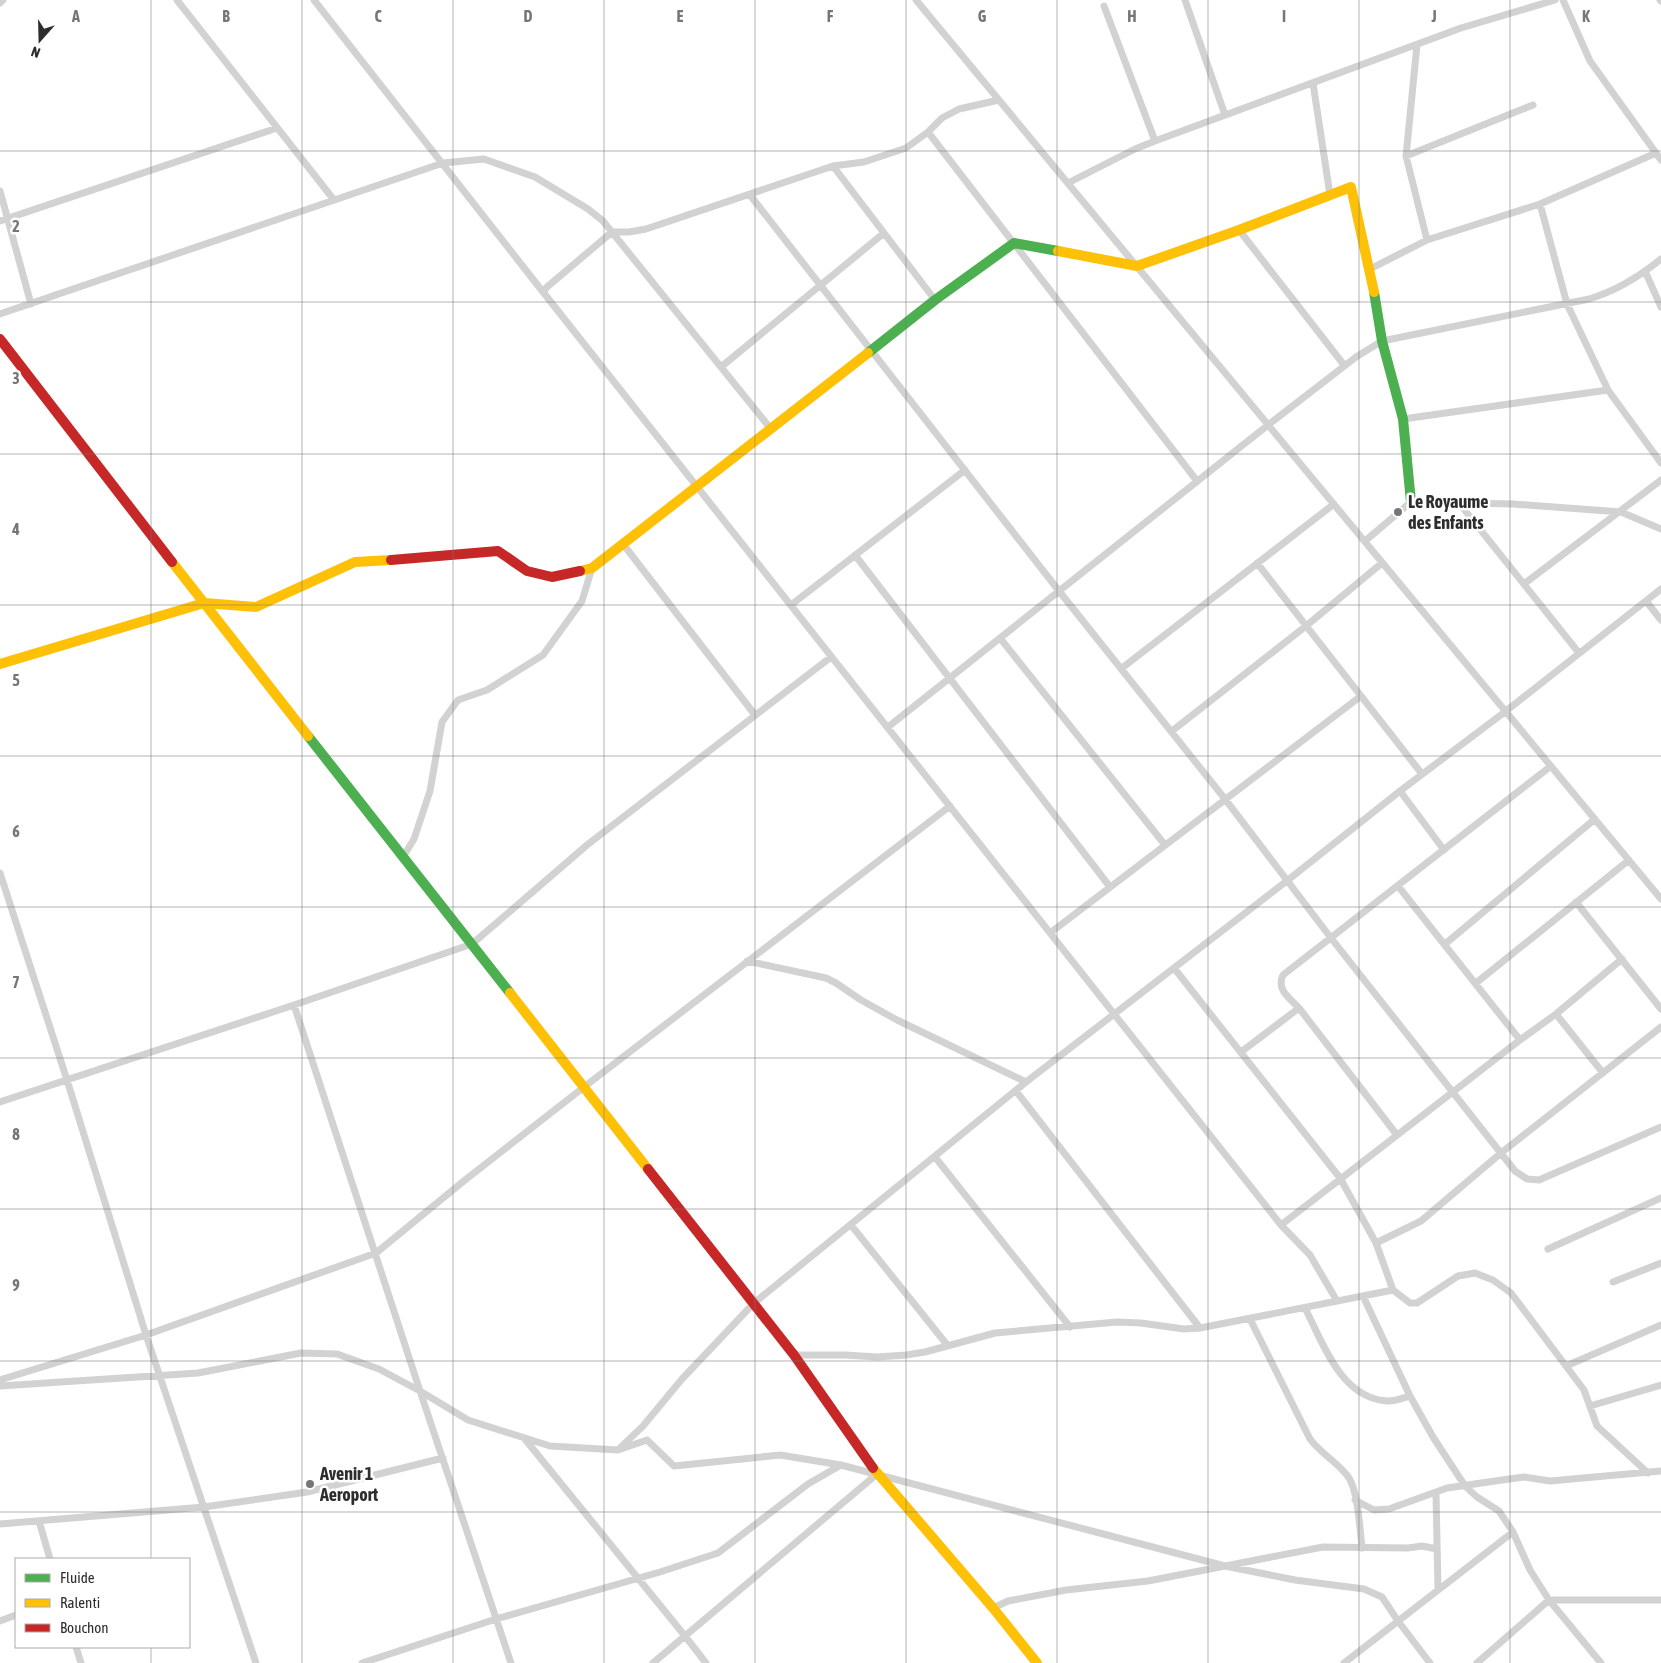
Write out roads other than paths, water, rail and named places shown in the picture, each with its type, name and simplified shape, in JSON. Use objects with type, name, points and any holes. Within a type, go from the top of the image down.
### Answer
[{"type":"street","points":[[0,3],[3,0]]},
{"type":"street","points":[[177,0],[334,200]]},
{"type":"street","points":[[314,0],[1281,1225],[1310,1255],[1337,1302]]},
{"type":"street","points":[[1185,0],[1225,115]]},
{"type":"street","points":[[1068,183],[1155,141],[1462,28],[1555,0]]},
{"type":"street","points":[[1563,0],[1590,61],[1661,160]]},
{"type":"street","points":[[919,1],[1661,899]]},
{"type":"street","points":[[1104,6],[1155,141]]},
{"type":"street","points":[[1417,44],[1406,156],[1427,240]]},
{"type":"street","points":[[1313,82],[1330,195]]},
{"type":"street","points":[[543,292],[612,232],[646,229],[833,166],[864,162],[906,148],[928,132],[942,118],[959,109],[999,100]]},
{"type":"street","points":[[1406,156],[1533,105]]},
{"type":"street","points":[[0,221],[277,128]]},
{"type":"street","points":[[928,132],[1197,481]]},
{"type":"street","points":[[1370,269],[1427,240],[1540,204],[1656,153]]},
{"type":"street","points":[[0,314],[443,163],[484,159],[535,177],[588,209],[603,221],[771,429]]},
{"type":"street","points":[[833,166],[936,300]]},
{"type":"street","points":[[0,664],[204,603],[256,607],[355,562],[498,551],[527,571],[552,577],[592,568],[871,350],[1014,243],[1137,266],[1239,230],[1351,187],[1370,269],[1382,340],[1402,419],[1411,502]]},
{"type":"street","points":[[0,191],[31,304]]},
{"type":"street","points":[[750,195],[1059,591],[1226,799],[1331,938],[1516,1171],[1527,1179],[1540,1180],[1661,1127]]},
{"type":"street","points":[[1540,204],[1567,304],[1608,390],[1661,462]]},
{"type":"street","points":[[1239,230],[1344,366]]},
{"type":"street","points":[[721,367],[884,233]]},
{"type":"street","points":[[888,727],[1268,424],[1344,366],[1382,340],[1599,296],[1637,277],[1661,259]]},
{"type":"street","points":[[1645,271],[1661,307]]},
{"type":"street","points":[[0,339],[204,603],[754,1303],[794,1355],[877,1474],[994,1608],[1037,1663]]},
{"type":"street","points":[[1402,419],[1608,390]]},
{"type":"street","points":[[791,606],[965,470]]},
{"type":"street","points":[[1524,584],[1661,480]]},
{"type":"street","points":[[1365,541],[1411,502],[1514,504],[1621,512],[1661,530]]},
{"type":"street","points":[[1459,503],[1579,653]]},
{"type":"street","points":[[1122,668],[1334,504]]},
{"type":"street","points":[[623,544],[755,715]]},
{"type":"street","points":[[855,555],[1110,887]]},
{"type":"street","points":[[1172,731],[1306,626],[1382,562]]},
{"type":"street","points":[[1257,563],[1422,774]]},
{"type":"street","points":[[403,857],[414,838],[430,791],[442,722],[458,700],[487,690],[543,655],[582,601],[592,568]]},
{"type":"street","points":[[618,1450],[643,1426],[682,1379],[754,1303],[1026,1082],[1661,589]]},
{"type":"street","points":[[1646,601],[1661,620]]},
{"type":"street","points":[[1000,638],[1165,845]]},
{"type":"street","points":[[0,1102],[472,944],[587,845],[832,656]]},
{"type":"street","points":[[1050,933],[1360,696]]},
{"type":"street","points":[[1396,1135],[1299,1008],[1281,989],[1280,981],[1283,974],[1551,766]]},
{"type":"street","points":[[1400,791],[1444,850]]},
{"type":"street","points":[[0,1380],[146,1335],[376,1254],[465,1180],[584,1086],[950,806]]},
{"type":"street","points":[[1445,944],[1595,819]]},
{"type":"street","points":[[1476,983],[1629,860]]},
{"type":"street","points":[[0,873],[67,1080],[146,1335],[256,1663]]},
{"type":"street","points":[[1398,886],[1520,1040]]},
{"type":"street","points":[[1576,902],[1661,1009]]},
{"type":"street","points":[[1281,1225],[1556,1014],[1622,959]]},
{"type":"street","points":[[748,961],[826,978],[897,1020],[1026,1082]]},
{"type":"street","points":[[1174,968],[1340,1178],[1376,1243],[1393,1290],[1410,1303],[1417,1303],[1458,1276],[1475,1274],[1493,1280],[1510,1293],[1584,1390],[1597,1426],[1648,1473]]},
{"type":"street","points":[[294,1005],[511,1663]]},
{"type":"street","points":[[1241,1052],[1299,1008]]},
{"type":"street","points":[[1556,1014],[1603,1073]]},
{"type":"street","points":[[1376,1243],[1421,1221],[1501,1153],[1661,1027]]},
{"type":"street","points":[[1016,1091],[1200,1328]]},
{"type":"street","points":[[935,1157],[1070,1327]]},
{"type":"street","points":[[1548,1249],[1661,1198]]},
{"type":"street","points":[[851,1225],[948,1346]]},
{"type":"street","points":[[1612,1282],[1661,1263]]},
{"type":"street","points":[[794,1355],[896,1356],[925,1352],[995,1333],[1117,1322],[1184,1329],[1200,1328],[1393,1290]]},
{"type":"street","points":[[1363,1296],[1410,1396],[1433,1437],[1465,1486],[1477,1497],[1499,1511],[1513,1532],[1530,1570],[1549,1600],[1602,1663]]},
{"type":"street","points":[[1305,1308],[1338,1372],[1352,1387],[1379,1400],[1390,1401],[1410,1396]]},
{"type":"street","points":[[1250,1319],[1310,1439],[1316,1447],[1342,1470],[1353,1486],[1362,1548]]},
{"type":"street","points":[[1566,1366],[1661,1325]]},
{"type":"street","points":[[0,1386],[198,1373],[301,1353],[337,1354],[379,1369],[468,1420],[550,1446],[618,1450],[646,1440],[674,1466],[780,1455],[841,1465],[1225,1566],[1294,1580],[1364,1589],[1382,1597],[1430,1663]]},
{"type":"street","points":[[1590,1406],[1661,1385]]},
{"type":"street","points":[[523,1437],[706,1663]]},
{"type":"street","points":[[0,1524],[204,1507],[307,1492],[444,1458]]},
{"type":"street","points":[[362,1663],[496,1619],[639,1579],[718,1553],[808,1484],[841,1465]]},
{"type":"street","points":[[1355,1500],[1374,1510],[1389,1509],[1447,1488],[1524,1477],[1550,1481],[1661,1471]]},
{"type":"street","points":[[653,1663],[877,1474]]},
{"type":"street","points":[[1436,1493],[1438,1590]]},
{"type":"street","points":[[39,1521],[50,1558]]},
{"type":"street","points":[[1344,1663],[1513,1532]]},
{"type":"street","points":[[994,1608],[1008,1600],[1066,1590],[1148,1581],[1323,1547],[1408,1548],[1422,1546],[1437,1549]]},
{"type":"street","points":[[1477,1663],[1549,1600],[1661,1600]]},
{"type":"street","points":[[0,1620],[15,1615]]},
{"type":"street","points":[[76,1648],[81,1663]]},
{"type":"place","name":"Le Royaume des Enfants","points":[[1398,512]]},
{"type":"place","name":"Avenir 1 Aeroport","points":[[310,1484]]}]
